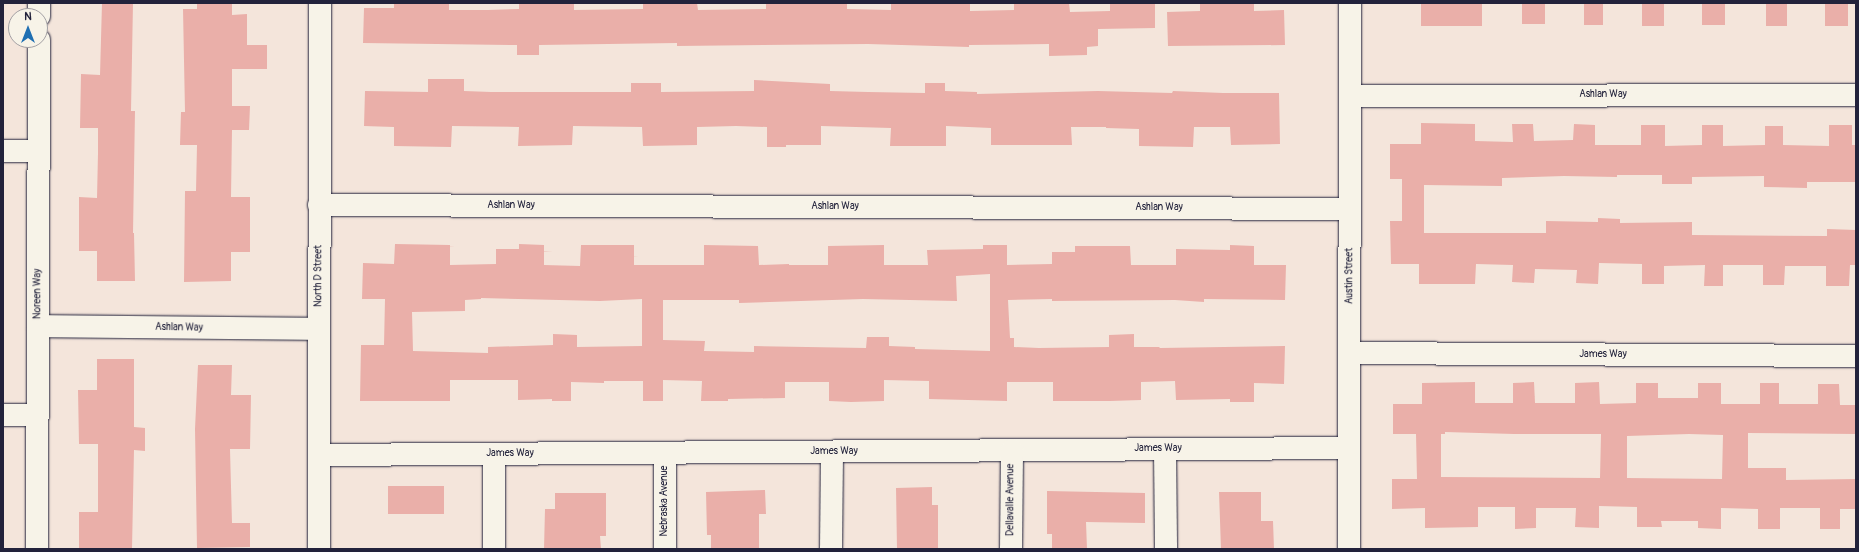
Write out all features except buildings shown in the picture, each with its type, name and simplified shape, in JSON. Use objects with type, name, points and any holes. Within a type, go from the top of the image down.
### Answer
[{"type":"street","name":"North D Street","points":[[319,549],[320,3]]},
{"type":"street","name":"Austin Street","points":[[1349,549],[1350,3]]},
{"type":"street","name":"Noreen Way","points":[[38,549],[39,48]]},
{"type":"street","name":"Ashlan Way","points":[[1350,96],[1856,95]]},
{"type":"street","points":[[3,151],[38,151]]},
{"type":"street","name":"Ashlan Way","points":[[319,205],[1350,209]]},
{"type":"street","name":"Ashlan Way","points":[[38,326],[319,329]]},
{"type":"street","name":"James Way","points":[[1350,353],[1856,356]]},
{"type":"street","points":[[3,415],[38,415]]},
{"type":"street","name":"James Way","points":[[319,455],[1349,448]]},
{"type":"street","points":[[1165,449],[1166,549]]},
{"type":"street","name":"Dellavalle Avenue","points":[[1011,549],[1012,450]]},
{"type":"street","points":[[832,452],[832,549]]},
{"type":"street","name":"Nebraska Avenue","points":[[665,453],[665,549]]},
{"type":"street","points":[[494,454],[494,549]]}]
